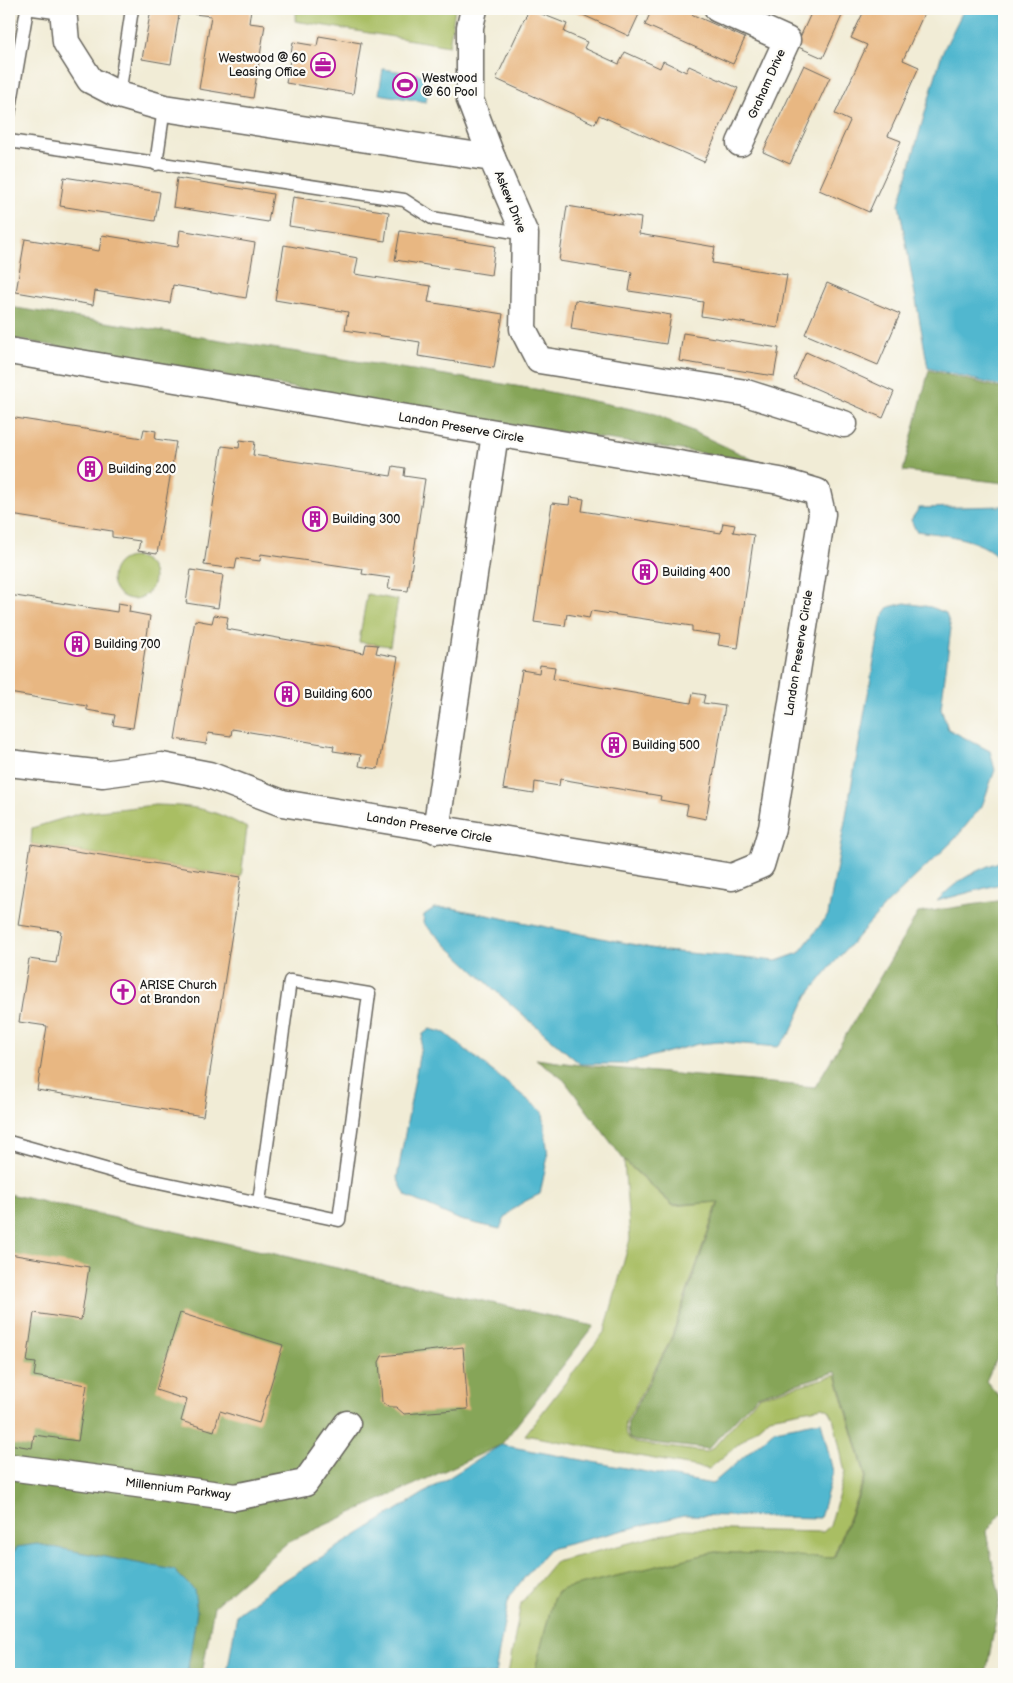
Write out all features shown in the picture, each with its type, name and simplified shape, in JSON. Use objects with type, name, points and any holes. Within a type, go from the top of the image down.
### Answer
[{"type":"street","points":[[474,9],[470,28],[470,100],[492,158]]},
{"type":"street","name":"Graham Drive","points":[[718,9],[787,40],[740,143]]},
{"type":"street","name":"Askew Drive","points":[[62,11],[66,42],[90,80],[119,95],[164,108],[492,158],[525,234],[523,329],[539,360],[746,393],[844,424]]},
{"type":"street","name":"Landon Preserve Circle","points":[[9,351],[780,481],[817,492],[822,514],[772,828],[761,865],[732,878],[282,803],[209,775],[162,766],[103,774],[9,763]]},
{"type":"street","points":[[436,830],[495,434]]},
{"type":"street","name":"Millennium Parkway","points":[[9,1467],[235,1497],[305,1483],[347,1424]]},
{"type":"lane","points":[[9,114],[27,9]]},
{"type":"lane","points":[[33,9],[62,11]]},
{"type":"lane","points":[[119,95],[132,9]]},
{"type":"lane","points":[[156,164],[164,108]]},
{"type":"lane","points":[[9,141],[404,200],[432,218],[525,234]]},
{"type":"lane","points":[[9,1142],[126,1175],[339,1220],[370,994],[290,981],[258,1202]]},
{"type":"green space","points":[[297,9],[455,9],[449,46],[295,21]]},
{"type":"green space","points":[[9,307],[535,389],[656,414],[756,461],[483,421],[9,338]]},
{"type":"green space","points":[[929,370],[1004,389],[1004,483],[903,471]]},
{"type":"green space","points":[[133,557],[148,563],[154,578],[148,593],[133,599],[118,593],[112,578],[118,563]]},
{"type":"green space","points":[[367,594],[398,600],[390,646],[359,642]]},
{"type":"green space","points":[[155,805],[202,809],[223,816],[247,828],[241,877],[31,844],[32,828],[81,813]]},
{"type":"green space","points":[[1004,900],[1004,1343],[986,1381],[1004,1402],[1004,1510],[986,1532],[1000,1598],[986,1674],[534,1674],[553,1600],[557,1593],[563,1589],[715,1552],[834,1558],[866,1476],[836,1372],[757,1396],[708,1449],[635,1441],[629,1438],[628,1422],[671,1341],[719,1202],[673,1205],[624,1160],[564,1080],[536,1059],[580,1065],[815,1087],[918,913]]},
{"type":"green space","points":[[624,1161],[673,1206],[718,1202],[670,1341],[626,1422],[625,1432],[627,1437],[635,1443],[706,1452],[713,1448],[758,1397],[836,1375],[865,1476],[833,1558],[715,1552],[563,1589],[557,1592],[553,1599],[534,1674],[508,1674],[521,1603],[555,1562],[684,1529],[823,1532],[830,1526],[845,1472],[833,1417],[829,1410],[823,1407],[770,1417],[709,1469],[525,1435],[605,1331],[630,1239]]},
{"type":"green space","points":[[9,1194],[594,1326],[501,1445],[288,1542],[214,1606],[202,1674],[9,1674]]},
{"type":"water","points":[[964,9],[1004,9],[1004,387],[928,368],[899,204],[942,53]]},
{"type":"water","name":"Westwood @ 60 Pool","points":[[383,69],[430,76],[426,102],[379,94]]},
{"type":"water","points":[[1004,506],[1004,565],[997,556],[977,543],[952,536],[916,531],[911,520],[919,508]]},
{"type":"water","points":[[905,603],[931,607],[946,613],[951,628],[941,708],[948,729],[990,751],[995,770],[982,806],[955,839],[886,905],[833,964],[807,996],[791,1032],[778,1047],[720,1042],[698,1044],[623,1064],[580,1064],[499,994],[423,923],[424,915],[434,908],[452,908],[666,951],[776,961],[799,953],[828,915],[882,617],[889,607]]},
{"type":"water","points":[[1004,860],[1004,883],[937,901],[968,876]]},
{"type":"water","points":[[430,1029],[445,1033],[543,1112],[548,1156],[540,1194],[516,1207],[507,1216],[500,1229],[460,1220],[406,1196],[397,1178],[423,1034]]},
{"type":"water","points":[[821,1421],[833,1472],[820,1518],[684,1515],[549,1549],[509,1596],[495,1674],[227,1674],[237,1614],[272,1588],[501,1445],[712,1484],[775,1430]]},
{"type":"water","points":[[37,1544],[174,1570],[194,1590],[197,1611],[187,1674],[9,1674],[9,1559],[17,1547]]},
{"type":"building","points":[[151,9],[180,9],[171,64],[142,59]]},
{"type":"building","points":[[195,9],[251,9],[249,23],[265,25],[253,98],[199,89],[211,16],[194,14]]},
{"type":"building","points":[[529,9],[567,24],[564,32],[587,42],[584,48],[619,64],[625,52],[660,68],[663,61],[686,72],[689,66],[738,88],[704,162],[599,115],[595,124],[496,79]]},
{"type":"building","points":[[570,9],[639,9],[641,10],[629,36]]},
{"type":"building","points":[[652,9],[680,9],[745,38],[733,64],[645,25]]},
{"type":"building","points":[[813,9],[845,9],[823,58],[796,46]]},
{"type":"building","points":[[865,9],[926,9],[903,60],[919,67],[888,136],[901,141],[869,212],[819,190],[850,121],[835,114],[867,45],[851,38]]},
{"type":"building","points":[[9,17],[15,18],[10,56],[9,56]]},
{"type":"building","name":"Westwood @ 60 Leasing Office","points":[[319,36],[361,43],[353,94],[286,83],[293,42],[317,46]]},
{"type":"building","points":[[804,65],[830,77],[790,164],[763,152]]},
{"type":"building","points":[[64,177],[160,192],[155,221],[60,206]]},
{"type":"building","points":[[177,178],[273,194],[268,222],[173,207]]},
{"type":"building","points":[[293,197],[389,212],[385,241],[289,226]]},
{"type":"building","points":[[567,206],[641,218],[639,234],[715,247],[712,263],[787,275],[778,328],[701,316],[703,302],[629,291],[632,272],[559,261]]},
{"type":"building","points":[[180,230],[255,243],[246,298],[173,285],[170,303],[95,291],[93,305],[16,292],[25,239],[99,251],[102,235],[178,247]]},
{"type":"building","points":[[400,231],[495,246],[491,275],[395,260]]},
{"type":"building","points":[[284,245],[358,258],[355,274],[431,286],[428,302],[503,314],[494,368],[418,356],[420,342],[345,330],[348,312],[275,300]]},
{"type":"building","points":[[827,283],[900,314],[878,365],[805,334]]},
{"type":"building","points":[[575,300],[671,315],[666,344],[571,329]]},
{"type":"building","points":[[683,333],[779,348],[774,376],[679,361]]},
{"type":"building","points":[[806,352],[894,392],[883,418],[794,379]]},
{"type":"building","name":"Building 200","points":[[9,417],[142,438],[144,429],[156,431],[155,439],[176,442],[157,554],[138,551],[140,541],[112,537],[112,531],[11,515],[9,523]]},
{"type":"building","name":"Building 300","points":[[240,440],[255,442],[253,455],[391,476],[393,466],[405,468],[404,476],[425,479],[408,591],[388,589],[390,578],[362,574],[363,569],[261,554],[260,561],[237,558],[235,569],[204,565],[222,446],[239,448]]},
{"type":"building","name":"Building 400","points":[[570,497],[584,499],[582,511],[721,533],[723,523],[735,525],[733,532],[754,535],[738,648],[718,645],[720,635],[692,631],[692,626],[591,611],[589,618],[567,614],[565,626],[534,622],[552,503],[569,505]]},
{"type":"building","points":[[191,570],[223,575],[218,608],[186,603]]},
{"type":"building","name":"Building 700","points":[[9,595],[117,612],[118,603],[130,605],[129,612],[150,616],[133,728],[113,725],[115,715],[87,710],[87,706],[9,693]]},
{"type":"building","name":"Building 600","points":[[214,615],[228,617],[226,629],[364,653],[366,644],[378,645],[376,653],[398,657],[378,769],[359,766],[361,755],[333,751],[334,746],[232,729],[231,736],[208,733],[206,744],[175,739],[195,620],[212,623]]},
{"type":"building","name":"Building 500","points":[[540,665],[555,667],[553,679],[691,703],[693,693],[705,695],[703,703],[725,706],[706,819],[686,815],[688,805],[660,800],[661,796],[560,779],[559,786],[535,782],[534,794],[503,789],[522,670],[539,673]]},
{"type":"building","name":"ARISE Church at Brandon","points":[[31,844],[241,877],[203,1116],[37,1090],[47,1026],[19,1022],[29,959],[56,963],[61,931],[18,925]]},
{"type":"building","points":[[9,1254],[89,1267],[81,1320],[34,1313],[27,1362],[36,1363],[34,1376],[87,1385],[78,1441],[34,1435],[32,1448],[9,1444]]},
{"type":"building","points":[[180,1313],[283,1345],[259,1423],[220,1411],[214,1431],[181,1421],[187,1400],[156,1390]]},
{"type":"building","points":[[463,1347],[468,1409],[404,1414],[396,1407],[388,1407],[382,1402],[379,1362],[382,1356]]},
{"type":"place","name":"Westwood @ 60 Leasing Office","points":[[323,65]]},
{"type":"place","name":"Westwood @ 60 Pool","points":[[405,85]]},
{"type":"place","name":"Building 200","points":[[90,469]]},
{"type":"place","name":"Building 300","points":[[315,519]]},
{"type":"place","name":"Building 400","points":[[645,572]]},
{"type":"place","name":"Building 700","points":[[77,644]]},
{"type":"place","name":"Building 600","points":[[287,694]]},
{"type":"place","name":"Building 500","points":[[614,745]]},
{"type":"place","name":"ARISE Church at Brandon","points":[[123,992]]}]
